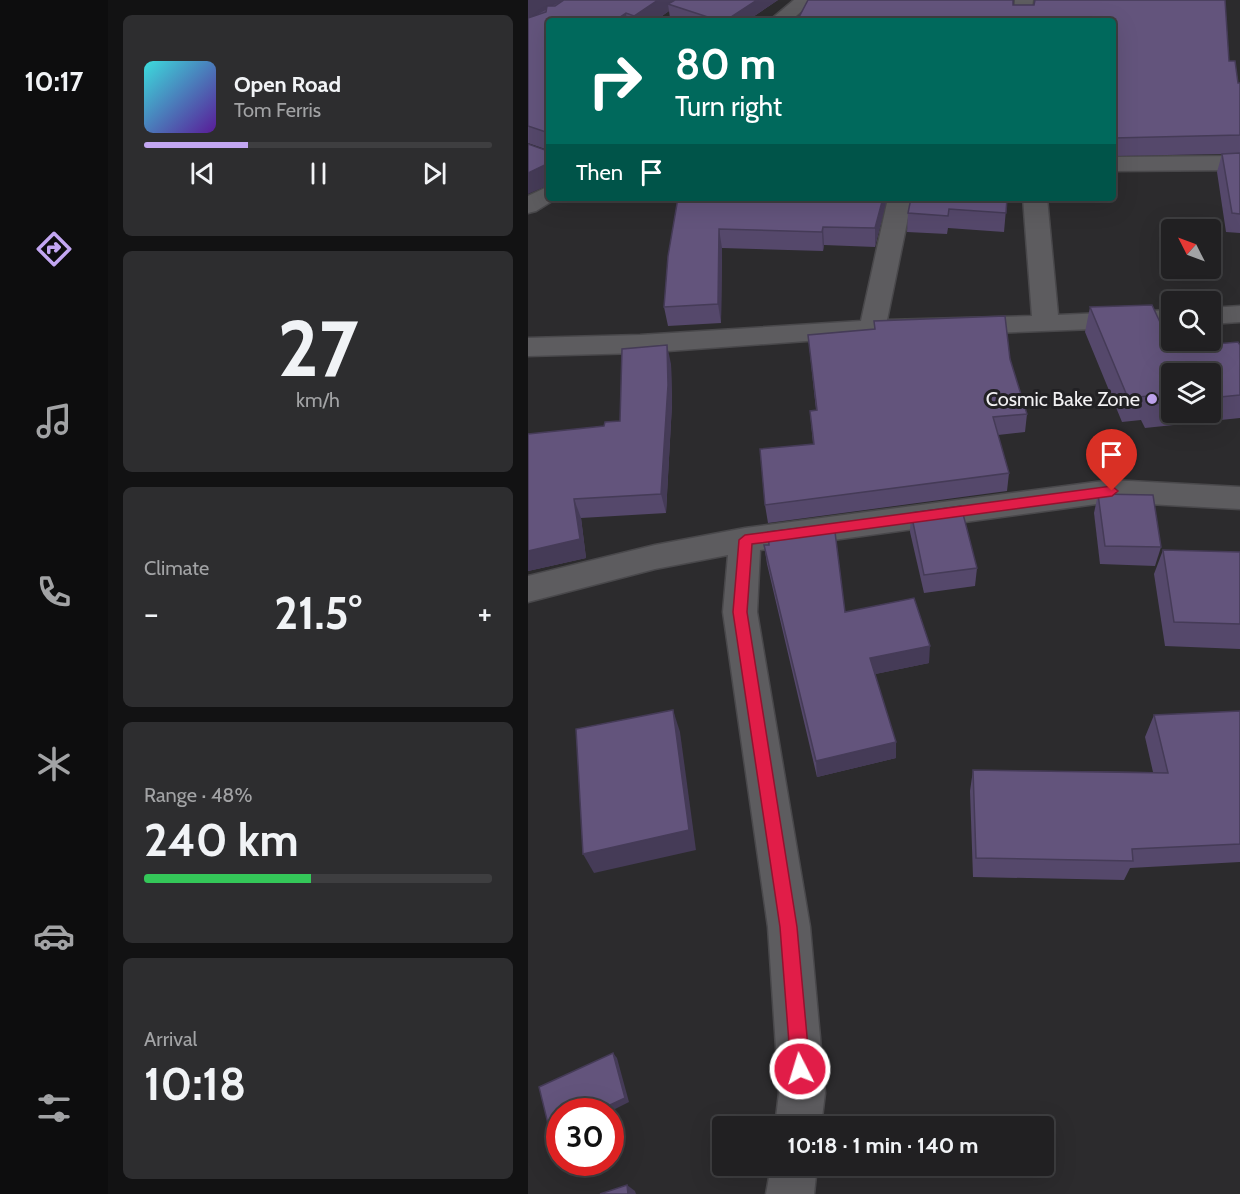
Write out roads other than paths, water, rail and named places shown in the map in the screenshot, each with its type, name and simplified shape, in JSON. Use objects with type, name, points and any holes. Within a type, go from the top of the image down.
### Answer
[{"type":"street","points":[[782,18],[806,0]]},
{"type":"street","points":[[1022,18],[1024,0]]},
{"type":"street","points":[[1116,165],[1240,163]]},
{"type":"street","points":[[528,207],[546,195]]},
{"type":"street","points":[[872,329],[899,201]]},
{"type":"street","points":[[1035,201],[1046,324]]},
{"type":"street","points":[[1221,315],[1240,314]]},
{"type":"street","points":[[528,347],[640,344],[872,329],[1161,319]]},
{"type":"street","points":[[528,590],[655,557],[745,540],[1112,491],[1240,498]]},
{"type":"street","points":[[745,540],[740,612],[789,927],[802,1093],[799,1116]]},
{"type":"street","points":[[790,1194],[793,1176]]},
{"type":"place","name":"Cosmic Bake Zone","points":[[1152,399]]}]
